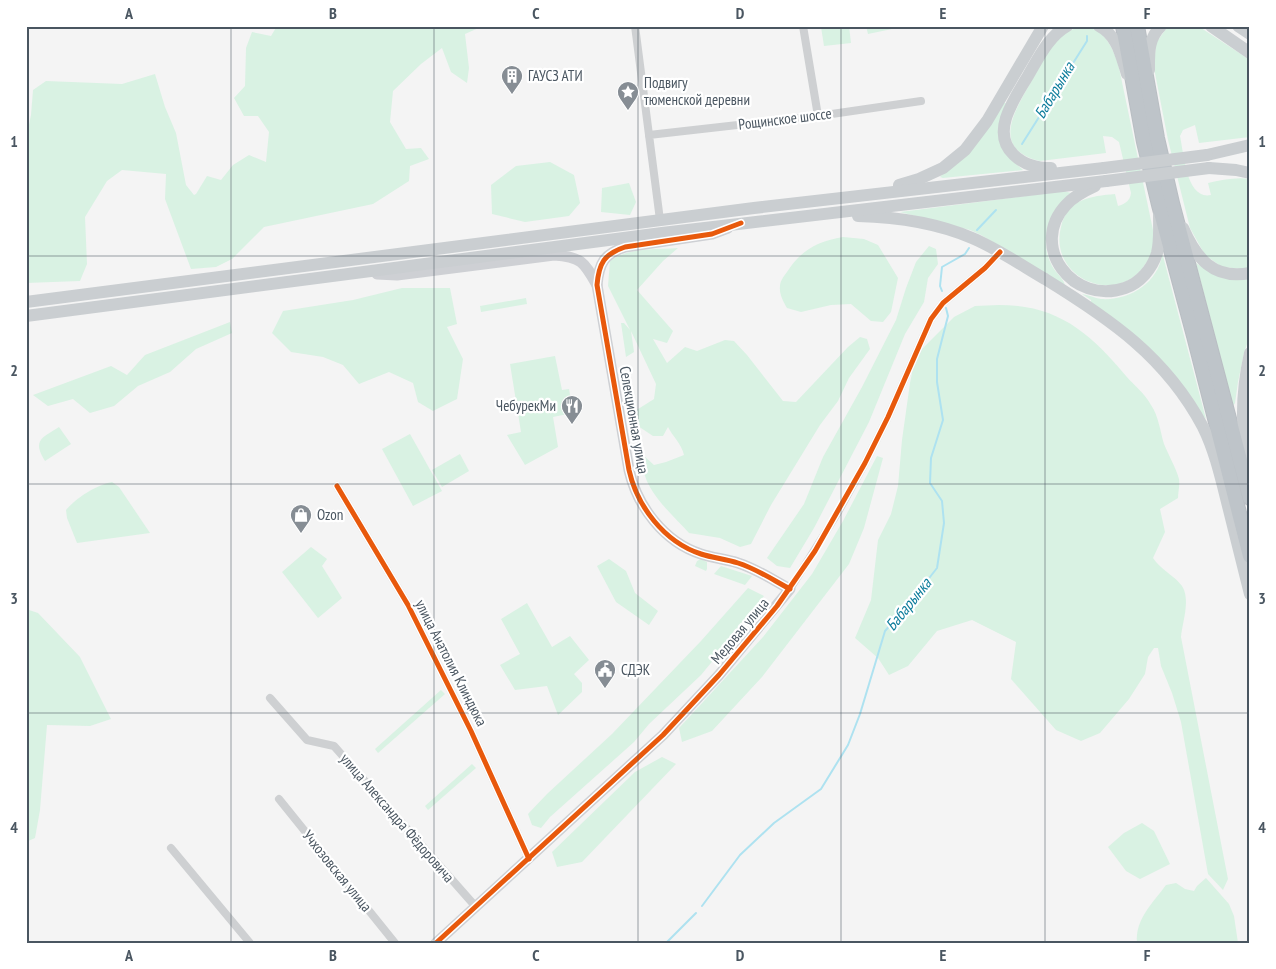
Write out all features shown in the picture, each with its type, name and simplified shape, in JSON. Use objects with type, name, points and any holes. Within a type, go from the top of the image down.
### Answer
[{"type":"highway","points":[[1123,26],[1142,96],[1157,138],[1165,204],[1196,346],[1250,556]]},
{"type":"highway","points":[[1137,26],[1142,96]]},
{"type":"highway","points":[[1165,204],[1250,498]]},
{"type":"main road","points":[[754,208],[814,195],[904,184],[943,168],[955,160],[974,139],[1043,26]]},
{"type":"main road","points":[[1067,26],[1058,32],[1045,47],[1014,100],[1006,119],[1004,135],[1013,154],[1031,166],[1040,168],[1104,168]]},
{"type":"main road","points":[[1099,26],[1107,31],[1115,41],[1142,96]]},
{"type":"main road","points":[[1142,96],[1150,42],[1161,26]]},
{"type":"main road","points":[[1210,26],[1250,53]]},
{"type":"main road","points":[[1238,26],[1250,34]]},
{"type":"main road","points":[[1207,155],[1250,145]]},
{"type":"main road","points":[[26,302],[754,208],[1250,150]]},
{"type":"main road","points":[[26,316],[741,223],[1250,163]]},
{"type":"main road","points":[[1209,168],[1250,173]]},
{"type":"main road","points":[[1106,181],[1070,200],[1061,211],[1053,231],[1052,245],[1056,260],[1069,277],[1084,287],[1100,291],[1122,289],[1136,282],[1147,272],[1157,252],[1165,204]]},
{"type":"main road","points":[[1165,204],[1192,247],[1204,262],[1215,270],[1227,274],[1250,273]]},
{"type":"main road","points":[[741,223],[805,221],[847,216],[890,218],[946,229],[972,238],[1000,252],[1112,322],[1157,362],[1179,388],[1204,429],[1217,464],[1250,594]]},
{"type":"main road","points":[[1250,353],[1242,404],[1244,443],[1250,472]]},
{"type":"street","points":[[635,26],[660,220]]},
{"type":"street","points":[[803,26],[818,116]]},
{"type":"street","name":"Рощинское шоссе","points":[[649,135],[818,116],[921,101]]},
{"type":"street","points":[[597,285],[601,264],[614,251],[625,247],[712,234],[741,223]]},
{"type":"street","name":"Медовая улица","points":[[436,943],[663,735],[720,675],[790,589],[837,514],[888,417],[931,319],[942,303],[985,268],[1000,252]]},
{"type":"street","points":[[360,272],[397,275],[544,257],[571,256],[581,261],[597,285]]},
{"type":"street","name":"Селекционная улица","points":[[597,285],[629,470],[639,499],[651,517],[673,539],[699,554],[739,563],[759,571],[790,589]]},
{"type":"street","name":"улица Анатолия Клиндюка","points":[[338,486],[408,605],[478,746],[529,859]]},
{"type":"street","name":"улица Александра Фёдоровича","points":[[270,698],[307,740],[334,746],[476,907]]},
{"type":"street","name":"Учхозовская улица","points":[[279,799],[395,943]]},
{"type":"street","points":[[172,848],[250,943]]},
{"type":"green space","points":[[277,26],[483,26],[465,34],[469,68],[467,83],[451,72],[442,48],[421,64],[393,91],[390,122],[406,149],[421,148],[429,159],[410,166],[409,181],[373,204],[264,227],[232,259],[216,267],[191,269],[165,199],[166,174],[122,170],[107,181],[85,217],[87,264],[80,281],[26,283],[26,139],[31,115],[33,90],[46,81],[122,84],[155,74],[165,107],[176,133],[186,185],[194,195],[207,176],[221,180],[233,165],[249,155],[266,162],[269,132],[258,116],[244,116],[234,98],[245,86],[246,48],[252,32],[271,36]]},
{"type":"green space","points":[[818,26],[849,26],[851,43],[824,46],[821,27]]},
{"type":"green space","points":[[866,26],[891,26],[892,29],[868,34]]},
{"type":"green space","points":[[1171,26],[1198,26],[1250,60],[1250,137],[1199,143],[1195,125],[1183,130],[1180,136],[1185,164],[1191,183],[1203,195],[1211,195],[1208,183],[1223,180],[1250,179],[1250,268],[1222,267],[1205,255],[1190,228],[1168,140],[1154,68],[1156,43],[1166,29]]},
{"type":"green space","points":[[1081,27],[1096,30],[1106,38],[1118,63],[1153,230],[1153,247],[1150,257],[1134,277],[1120,284],[1104,285],[1088,281],[1075,273],[1065,261],[1060,245],[1061,227],[1064,218],[1074,205],[1089,198],[1115,194],[1118,206],[1130,198],[1131,193],[1119,142],[1112,137],[1103,136],[1106,153],[1040,161],[1025,155],[1015,148],[1011,138],[1014,116],[1045,56],[1064,34]]},
{"type":"green space","points":[[1006,103],[1003,111],[1014,162],[1023,170],[940,177]]},
{"type":"green space","points":[[550,162],[574,175],[580,203],[569,216],[525,222],[492,214],[491,185],[516,166]]},
{"type":"green space","points":[[629,183],[636,202],[630,215],[601,212],[602,188]]},
{"type":"green space","points":[[1064,191],[1071,193],[1063,200],[1052,217],[1048,226],[1046,246],[1052,266],[1065,285],[970,230],[900,212]]},
{"type":"green space","points":[[843,237],[864,239],[878,245],[898,278],[891,312],[883,322],[871,321],[851,304],[831,305],[801,312],[787,308],[783,300],[780,292],[781,282],[792,264],[804,252],[818,244]]},
{"type":"green space","points":[[929,246],[936,249],[938,264],[928,278],[924,302],[905,334],[869,422],[814,528],[790,568],[777,566],[767,558],[804,504],[823,457],[862,387],[896,320],[916,262]]},
{"type":"green space","points":[[678,248],[663,261],[637,290],[673,331],[667,343],[653,339],[667,363],[685,347],[697,351],[725,340],[734,341],[783,401],[796,402],[848,347],[860,337],[867,339],[870,349],[849,378],[838,401],[820,425],[771,505],[751,544],[740,547],[720,538],[689,533],[657,498],[645,477],[643,455],[654,465],[684,455],[668,427],[663,436],[653,436],[638,426],[635,411],[654,399],[656,384],[631,331],[634,352],[626,357],[621,323],[624,323],[630,330],[608,286],[610,261],[625,253],[634,251]]},
{"type":"green space","points":[[1162,255],[1206,419],[1091,300],[1082,294],[1101,299],[1111,299],[1132,293],[1148,282],[1155,274]]},
{"type":"green space","points":[[1196,263],[1213,274],[1250,279],[1250,335],[1244,353],[1233,406]]},
{"type":"green space","points":[[402,288],[450,288],[457,324],[447,327],[463,359],[457,399],[433,411],[418,402],[413,383],[389,372],[359,384],[343,365],[323,357],[291,352],[272,333],[283,311],[353,300]]},
{"type":"green space","points":[[526,298],[527,304],[481,312],[480,306]]},
{"type":"green space","points":[[975,306],[1020,306],[1039,310],[1071,324],[1086,335],[1113,361],[1146,397],[1156,414],[1164,444],[1179,479],[1179,484],[1178,498],[1160,509],[1165,532],[1153,558],[1179,582],[1185,592],[1186,605],[1181,637],[1228,879],[1223,890],[1208,874],[1181,722],[1161,666],[1158,648],[1154,648],[1148,657],[1145,674],[1129,699],[1100,733],[1081,741],[1056,730],[1011,679],[1016,642],[972,620],[937,631],[908,666],[889,675],[878,658],[855,638],[871,600],[878,540],[891,514],[898,486],[902,440],[914,363],[922,349],[954,317]]},
{"type":"green space","points":[[230,322],[232,333],[196,349],[170,372],[138,386],[114,406],[90,413],[73,399],[48,406],[33,395],[111,366],[127,375],[145,355]]},
{"type":"green space","points":[[555,356],[562,390],[569,389],[573,413],[553,417],[558,447],[525,465],[507,435],[521,432],[510,364]]},
{"type":"green space","points":[[59,427],[71,444],[45,461],[39,444],[44,437]]},
{"type":"green space","points":[[410,434],[442,491],[413,506],[382,449]]},
{"type":"green space","points":[[460,454],[469,471],[442,487],[432,470]]},
{"type":"green space","points":[[877,456],[883,458],[864,528],[849,564],[762,677],[712,731],[682,742],[679,728],[763,637],[812,574],[843,521]]},
{"type":"green space","points":[[112,482],[119,487],[150,533],[77,543],[67,518],[66,510],[87,493],[99,486]]},
{"type":"green space","points":[[311,547],[327,559],[322,566],[342,598],[318,618],[282,572]]},
{"type":"green space","points":[[609,559],[626,571],[635,593],[658,611],[649,625],[616,602],[597,566]]},
{"type":"green space","points":[[701,559],[707,562],[706,571],[695,566],[697,561]]},
{"type":"green space","points":[[721,566],[752,576],[745,585],[714,574]]},
{"type":"green space","points":[[748,588],[764,596],[701,675],[649,724],[634,742],[550,817],[541,828],[532,825],[528,814],[612,734],[701,641]]},
{"type":"green space","points":[[527,603],[552,647],[570,636],[589,660],[574,674],[582,683],[582,692],[558,715],[547,686],[515,690],[500,665],[520,654],[501,619]]},
{"type":"green space","points":[[26,609],[38,613],[80,657],[111,719],[90,726],[47,725],[40,810],[35,838],[26,842]]},
{"type":"green space","points":[[441,690],[445,694],[378,753],[375,749]]},
{"type":"green space","points":[[662,757],[676,764],[582,862],[557,867],[552,852],[635,772]]},
{"type":"green space","points":[[472,764],[476,768],[428,810],[425,806]]},
{"type":"green space","points":[[1142,823],[1154,831],[1170,864],[1140,879],[1126,871],[1108,847],[1124,833]]},
{"type":"green space","points":[[1206,878],[1229,904],[1234,916],[1238,943],[1137,943],[1137,934],[1142,919],[1166,885],[1176,883],[1185,889],[1194,891]]},
{"type":"waterway","name":"Бабарынка","points":[[1022,144],[1087,41],[1087,36]]},
{"type":"waterway","name":"Бабарынка","points":[[977,230],[996,210]]},
{"type":"waterway","name":"Бабарынка","points":[[942,291],[940,286],[942,267],[965,254],[969,248]]},
{"type":"waterway","name":"Бабарынка","points":[[702,906],[740,855],[774,823],[821,789],[848,745],[860,714],[885,631],[937,568],[944,523],[942,501],[930,483],[931,458],[943,420],[937,382],[937,359],[948,316],[946,308]]},
{"type":"waterway","name":"Бабарынка","points":[[666,943],[696,913]]},
{"type":"cycle path","points":[[741,223],[712,234],[625,247],[618,250],[607,256],[604,260],[599,271],[597,285],[629,470],[638,497],[654,521],[675,541],[706,555],[745,565],[790,589]]},
{"type":"cycle path","points":[[436,943],[663,735],[719,675],[777,606],[815,551],[865,463],[888,417],[931,319],[943,303],[985,268],[1000,252]]},
{"type":"cycle path","points":[[337,486],[408,605],[471,731],[529,859]]},
{"type":"place","name":"ГАУСЗ АТИ","points":[[512,95]]},
{"type":"place","name":"Подвигу тюменской деревни","points":[[628,111]]},
{"type":"place","name":"ЧебурекМи","points":[[572,425]]},
{"type":"place","name":"Ozon","points":[[301,534]]},
{"type":"place","name":"СДЭК","points":[[605,689]]}]
